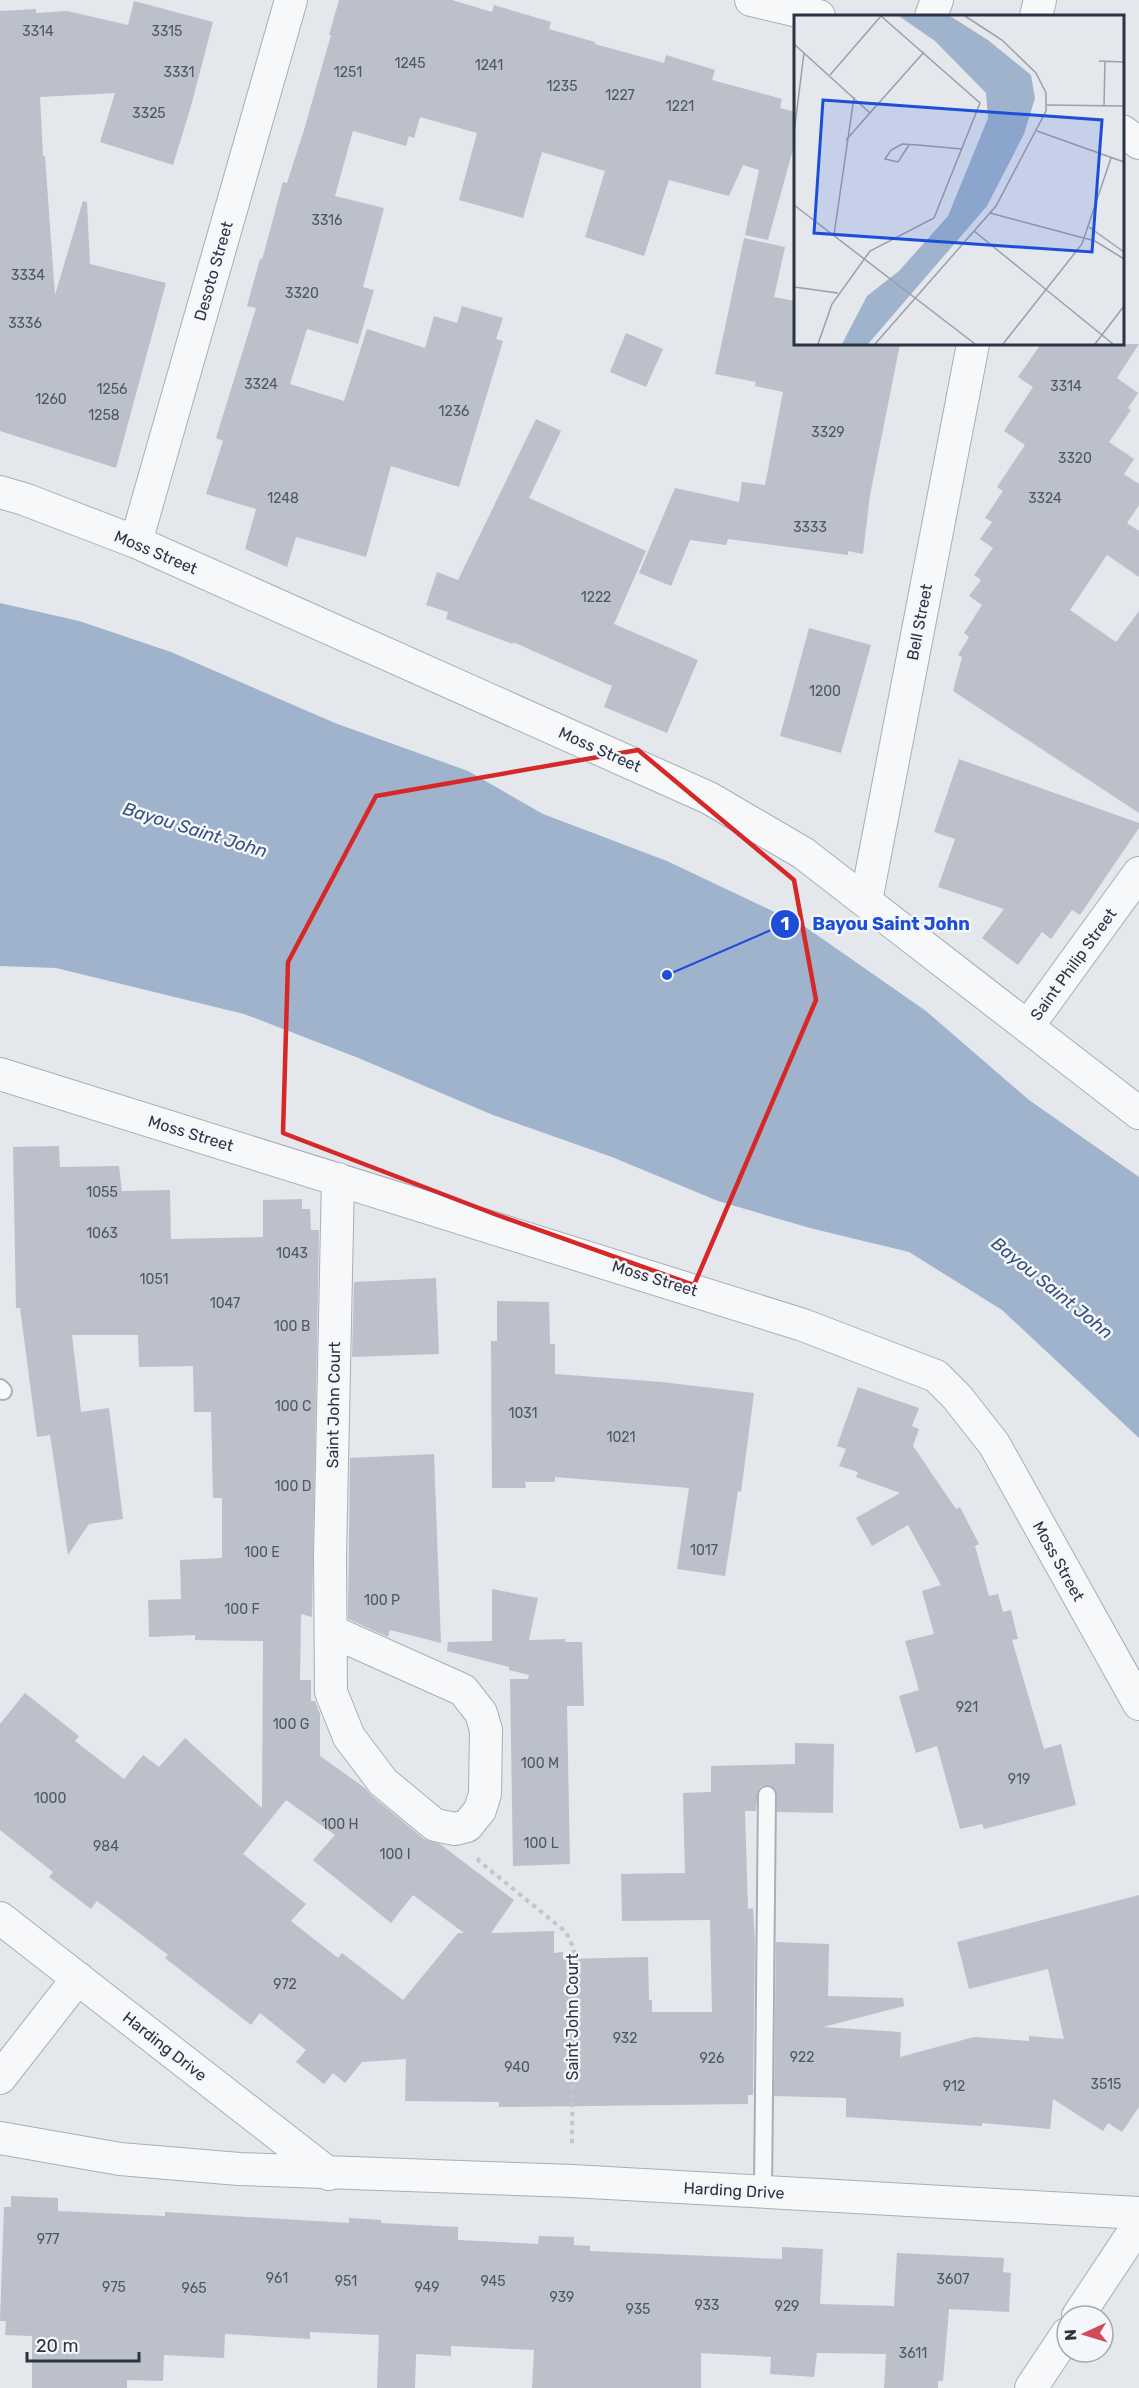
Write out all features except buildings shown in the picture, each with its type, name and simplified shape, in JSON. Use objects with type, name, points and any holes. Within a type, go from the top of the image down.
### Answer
[{"type":"street","name":"Desoto Street","points":[[136,542],[291,0]]},
{"type":"street","points":[[751,0],[815,15]]},
{"type":"street","points":[[931,15],[937,0]]},
{"type":"street","points":[[1036,15],[1040,0]]},
{"type":"street","points":[[1124,132],[1139,143]]},
{"type":"street","name":"Bell Street","points":[[866,901],[973,345]]},
{"type":"street","name":"Moss Street","points":[[0,492],[136,542],[709,798],[803,853],[1139,1113]]},
{"type":"street","name":"Saint Philip Street","points":[[1028,1026],[1139,873]]},
{"type":"street","name":"Moss Street","points":[[0,1074],[803,1325],[936,1376],[957,1397],[994,1444],[1139,1704]]},
{"type":"street","name":"Saint John Court","points":[[338,1179],[330,1557],[331,1692],[349,1737],[382,1782],[435,1825],[455,1829],[467,1826]]},
{"type":"street","points":[[331,1631],[463,1690],[481,1713],[486,1730],[485,1794],[480,1810],[467,1826]]},
{"type":"street","name":"Harding Drive","points":[[0,1918],[329,2174]]},
{"type":"street","points":[[0,2078],[78,1978]]},
{"type":"street","name":"Harding Drive","points":[[0,2138],[120,2159],[239,2169],[572,2181],[1139,2213]]},
{"type":"street","points":[[1086,2304],[1139,2224]]},
{"type":"street","points":[[1031,2388],[1055,2352]]},
{"type":"lane","points":[[763,2192],[768,1795]]},
{"type":"path","name":"Saint John Court","points":[[467,1826],[479,1861],[566,1932],[574,1949],[572,2181]]},
{"type":"highlighted area","points":[[638,750],[794,880],[816,1000],[694,1285],[497,1215],[283,1133],[288,962],[376,796]]},
{"type":"water","points":[[0,603],[79,621],[171,652],[335,723],[468,771],[543,814],[667,861],[804,926],[926,1011],[1029,1100],[1139,1177],[1139,1438],[1002,1310],[909,1252],[810,1228],[718,1201],[612,1157],[493,1115],[356,1057],[244,1014],[56,968],[0,966]]},
{"type":"place","name":"Bayou Saint John","points":[[667,975]]}]
